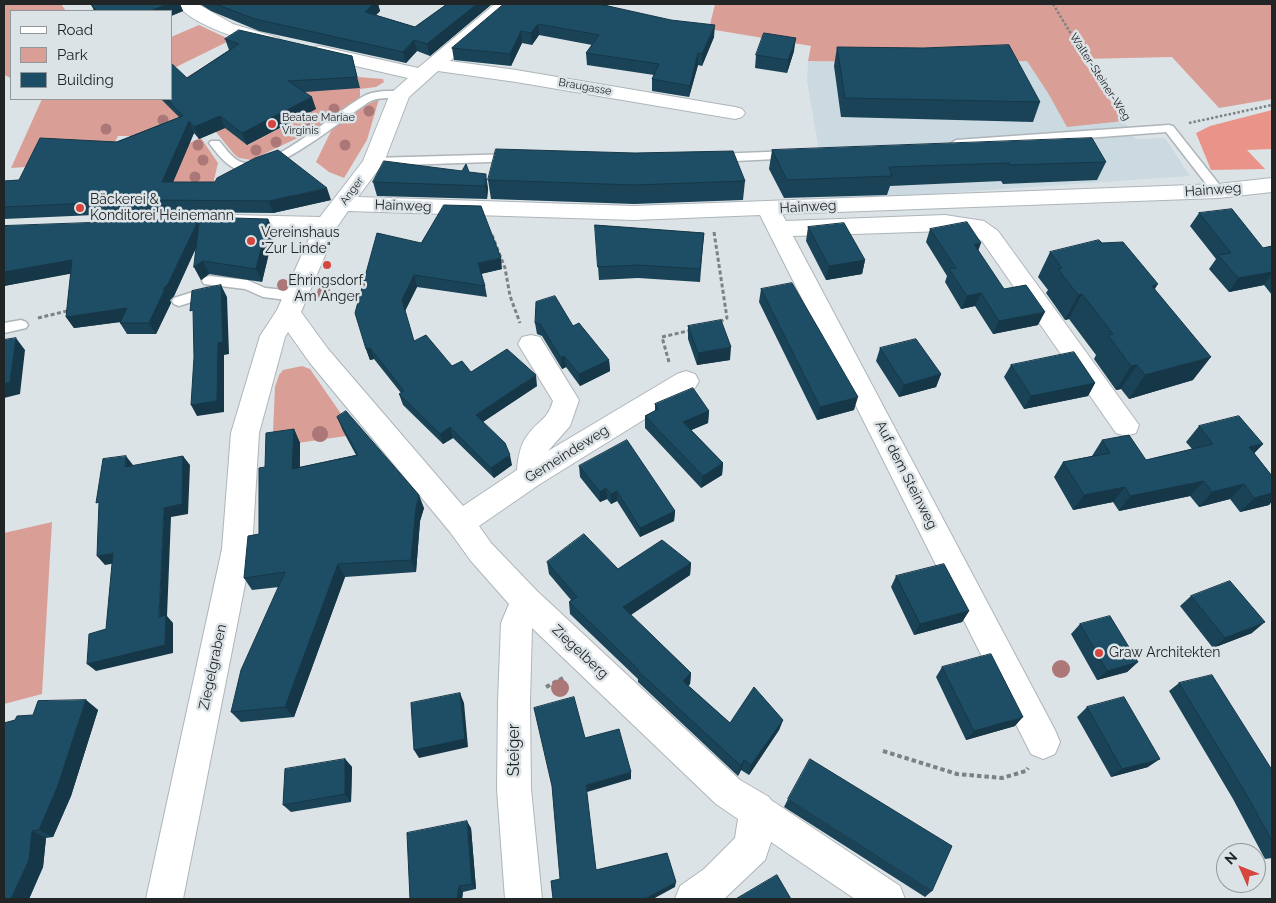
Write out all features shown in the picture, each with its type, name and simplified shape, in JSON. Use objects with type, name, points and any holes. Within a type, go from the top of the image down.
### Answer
[{"type":"street","name":"Braugasse","points":[[186,4],[210,21],[240,34],[298,48],[428,70],[516,76],[735,113]]},
{"type":"street","name":"Anger","points":[[245,433],[273,336],[292,305],[326,225],[373,162],[400,94],[506,4]]},
{"type":"street","name":"Hainweg","points":[[774,219],[945,200],[1218,191],[1272,185]]},
{"type":"street","name":"Hainweg","points":[[343,204],[634,214],[711,211],[774,219],[945,223],[976,226],[990,236],[1126,425]]},
{"type":"street","name":"Auf dem Steinweg","points":[[774,219],[1043,742]]},
{"type":"street","points":[[212,221],[326,225]]},
{"type":"street","name":"Ziegelberg","points":[[292,305],[319,356],[460,523],[482,552],[526,601],[728,792],[757,809],[887,899]]},
{"type":"street","points":[[530,476],[532,457],[537,443],[561,419],[566,400],[531,344]]},
{"type":"street","name":"Gemeindeweg","points":[[460,523],[530,476],[681,384]]},
{"type":"street","name":"Ziegelgraben","points":[[164,899],[237,549],[245,433]]},
{"type":"street","name":"Steiger","points":[[524,899],[514,789],[514,702],[517,623],[526,601]]},
{"type":"street","points":[[693,899],[717,882],[752,847],[757,809]]},
{"type":"lane","points":[[215,143],[235,163],[254,166],[278,156],[316,135],[370,97],[400,94]]},
{"type":"lane","name":"Walter-Steiner-Weg","points":[[1135,130],[1169,128]]},
{"type":"lane","points":[[1169,128],[1218,191]]},
{"type":"lane","points":[[946,145],[1135,130]]},
{"type":"lane","points":[[706,158],[803,154]]},
{"type":"lane","points":[[373,162],[525,157]]},
{"type":"lane","points":[[209,281],[247,285],[292,305]]},
{"type":"lane","points":[[179,301],[214,291],[262,292]]},
{"type":"lane","points":[[4,328],[21,325]]},
{"type":"path","name":"Walter-Steiner-Weg","points":[[1053,4],[1094,72],[1135,130]]},
{"type":"path","points":[[1169,128],[1272,106]]},
{"type":"path","points":[[711,211],[727,318],[711,326]]},
{"type":"path","points":[[496,243],[505,268],[514,310],[531,344]]},
{"type":"path","points":[[21,325],[77,308]]},
{"type":"path","points":[[681,384],[662,337],[694,330]]},
{"type":"path","points":[[514,702],[592,664]]},
{"type":"path","points":[[883,751],[957,774],[1002,778],[1026,771],[1043,742]]},
{"type":"shaded area","points":[[1081,59],[1136,139],[1165,138],[1190,176],[830,201],[807,81],[808,61],[934,63]]},
{"type":"shaded area","points":[[1272,110],[1272,149],[1247,150],[1265,169],[1211,170],[1196,133],[1210,126]]},
{"type":"green space","points":[[4,4],[61,4],[65,10],[10,10],[10,78],[4,75]]},
{"type":"green space","points":[[715,4],[1272,4],[1272,99],[1219,108],[1172,57],[1082,59],[1124,121],[1067,127],[1027,61],[934,63],[808,61],[811,46],[709,29]]},
{"type":"green space","points":[[199,25],[231,40],[172,69],[172,37]]},
{"type":"green space","points":[[229,51],[254,59],[172,84],[172,69],[182,80]]},
{"type":"green space","points":[[356,73],[358,77],[383,79],[384,82],[376,87],[360,89],[360,97],[323,126],[251,160],[239,158],[234,154],[216,132],[209,118],[163,154],[201,138],[218,163],[214,180],[222,191],[129,194],[133,136],[118,136],[109,154],[39,166],[11,168],[42,100],[172,100]],"holes":[[[316,109],[248,145],[234,135]]]},
{"type":"green space","points":[[379,99],[367,140],[344,178],[329,172],[316,162],[332,129],[360,108]]},
{"type":"green space","points":[[302,366],[310,369],[346,421],[360,434],[277,446],[273,433],[275,387],[283,370]]},
{"type":"green space","points":[[52,522],[42,694],[4,704],[4,533]]},
{"type":"building","points":[[91,4],[168,4],[153,10],[96,10]]},
{"type":"building","points":[[216,4],[373,4],[365,12],[415,27],[447,4],[477,4],[427,44],[414,40],[403,52],[255,19]]},
{"type":"building","points":[[504,4],[599,4],[671,20],[715,25],[702,54],[698,53],[690,86],[652,79],[659,64],[586,53],[599,35],[538,24],[531,33],[521,31],[510,54],[452,48]]},
{"type":"building","points":[[239,30],[352,56],[357,77],[288,81],[312,97],[242,133],[220,116],[194,127],[189,121],[162,182],[215,182],[217,178],[255,158],[278,150],[327,188],[269,201],[156,200],[4,207],[4,181],[19,180],[40,138],[117,142],[183,116],[168,100],[172,100],[172,64],[187,78],[239,44],[225,39]]},
{"type":"building","points":[[764,33],[796,38],[788,60],[756,55]]},
{"type":"building","points":[[1009,45],[1040,102],[845,98],[837,47],[923,48]]},
{"type":"building","points":[[1092,138],[1106,162],[889,167],[892,176],[787,180],[772,150]]},
{"type":"building","points":[[496,149],[635,153],[733,151],[745,181],[634,185],[488,180]]},
{"type":"building","points":[[384,161],[462,171],[466,164],[469,172],[486,174],[485,186],[373,182]]},
{"type":"building","points":[[444,205],[481,206],[501,258],[478,263],[485,286],[414,275],[402,300],[414,341],[426,335],[452,366],[462,361],[471,372],[507,349],[536,375],[476,415],[505,443],[510,455],[491,468],[450,427],[440,434],[399,394],[404,391],[370,348],[366,349],[355,313],[377,233],[421,243]]},
{"type":"building","points":[[1232,209],[1263,248],[1272,246],[1272,272],[1238,278],[1218,255],[1231,253],[1199,213]]},
{"type":"building","points":[[200,217],[268,219],[256,269],[203,261],[194,267]]},
{"type":"building","points":[[199,219],[168,284],[164,288],[149,323],[120,323],[127,308],[66,317],[72,260],[4,272],[4,226]]},
{"type":"building","points":[[967,222],[981,243],[974,244],[1004,289],[1026,285],[1045,312],[999,321],[981,293],[967,296],[949,269],[956,268],[930,229]]},
{"type":"building","points":[[844,223],[865,260],[829,266],[808,227]]},
{"type":"building","points":[[595,225],[704,233],[700,269],[638,265],[598,267]]},
{"type":"building","points":[[1099,240],[1102,243],[1123,242],[1158,284],[1152,286],[1211,357],[1145,375],[1137,365],[1131,366],[1108,335],[1113,334],[1082,294],[1078,295],[1058,269],[1062,268],[1050,252]]},
{"type":"building","points":[[792,283],[858,397],[820,407],[761,289]]},
{"type":"building","points":[[221,285],[223,342],[218,343],[217,401],[191,405],[194,357],[193,310],[190,311],[192,291]]},
{"type":"building","points":[[555,296],[573,326],[579,323],[609,360],[579,374],[564,356],[561,358],[540,324],[535,323],[536,302]]},
{"type":"building","points":[[721,320],[731,347],[698,353],[688,326]]},
{"type":"building","points":[[16,338],[10,382],[4,384],[4,340]]},
{"type":"building","points":[[916,339],[941,374],[904,385],[880,348]]},
{"type":"building","points":[[1074,352],[1095,383],[1031,396],[1011,365]]},
{"type":"building","points":[[693,388],[709,411],[683,422],[723,463],[703,476],[645,416],[658,409],[655,404]]},
{"type":"building","points":[[346,411],[419,495],[411,560],[338,564],[285,707],[231,712],[241,670],[285,572],[244,578],[248,536],[259,534],[259,468],[265,467],[266,433],[294,429],[292,469],[358,455],[337,417]]},
{"type":"building","points":[[1239,416],[1263,444],[1249,447],[1272,476],[1272,493],[1254,498],[1244,484],[1212,492],[1204,481],[1130,496],[1125,487],[1084,495],[1063,462],[1110,453],[1102,440],[1129,435],[1146,460],[1213,444],[1199,426]]},
{"type":"building","points":[[627,440],[675,511],[640,528],[617,491],[611,494],[606,488],[600,492],[579,466]]},
{"type":"building","points":[[126,456],[125,467],[183,456],[182,504],[164,508],[159,617],[166,615],[165,645],[87,664],[89,634],[106,629],[113,553],[97,556],[99,502],[96,503],[103,459]]},
{"type":"building","points":[[584,534],[618,569],[662,540],[691,563],[623,607],[691,673],[683,681],[730,723],[754,687],[783,720],[751,765],[744,760],[741,766],[638,671],[569,602],[577,597],[547,562]]},
{"type":"building","points":[[944,564],[969,611],[920,624],[896,576]]},
{"type":"building","points":[[1230,581],[1265,622],[1225,638],[1191,596]]},
{"type":"building","points":[[1110,616],[1138,662],[1107,671],[1080,624]]},
{"type":"building","points":[[991,654],[1023,717],[974,731],[942,667]]},
{"type":"building","points":[[1212,675],[1272,770],[1272,841],[1245,792],[1179,683]]},
{"type":"building","points":[[460,693],[465,739],[414,750],[411,703]]},
{"type":"building","points":[[574,697],[585,738],[619,729],[631,772],[586,785],[596,870],[667,853],[676,882],[644,899],[553,899],[551,881],[560,879],[552,786],[534,708]]},
{"type":"building","points":[[1124,697],[1160,759],[1122,769],[1087,707]]},
{"type":"building","points":[[86,700],[57,788],[39,830],[32,831],[29,860],[11,899],[4,899],[4,723],[15,720],[17,716],[33,715],[38,701]]},
{"type":"building","points":[[345,759],[345,794],[283,805],[285,769]]},
{"type":"building","points":[[810,759],[952,846],[932,891],[788,799]]},
{"type":"building","points":[[467,821],[472,884],[459,886],[457,899],[410,899],[407,833]]},
{"type":"building","points":[[777,875],[791,899],[736,899]]},
{"type":"place","name":"Beatae Mariae Virginis","points":[[272,124]]},
{"type":"place","name":"Bäckerei & Konditorei Heinemann","points":[[80,208]]},
{"type":"place","name":"Vereinshaus \"Zur Linde\"","points":[[251,241]]},
{"type":"place","name":"Ehringsdorf, Am Anger","points":[[327,265]]},
{"type":"place","name":"Graw Architekten","points":[[1099,653]]}]
